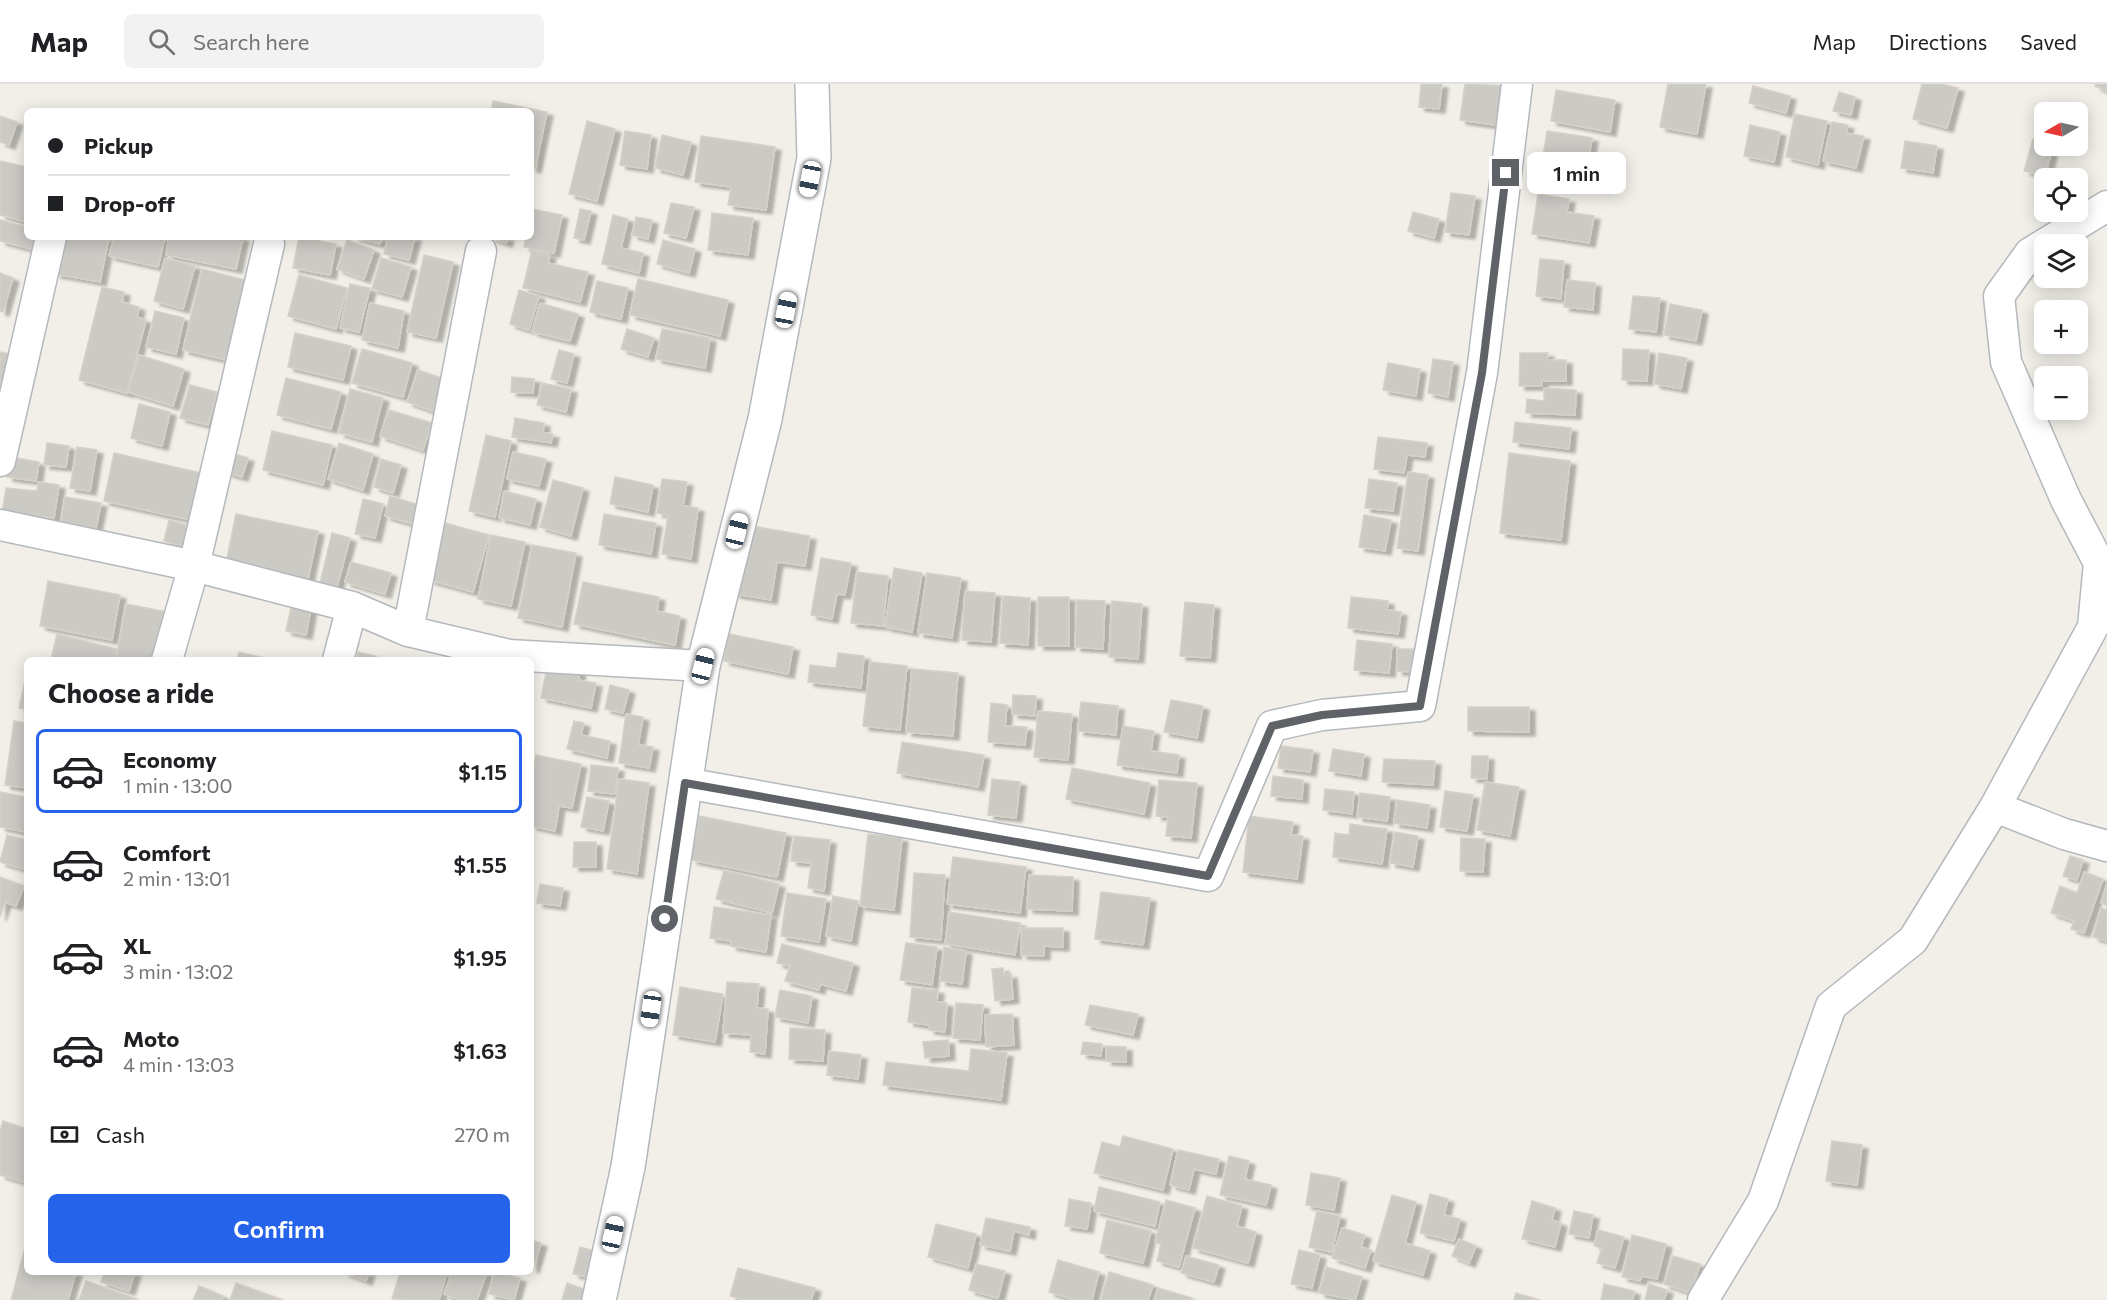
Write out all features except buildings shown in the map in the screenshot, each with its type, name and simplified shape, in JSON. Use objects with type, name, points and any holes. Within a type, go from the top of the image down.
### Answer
[{"type":"street","points":[[599,1300],[628,1167],[703,666],[770,396],[814,158],[812,84]]},
{"type":"street","points":[[685,783],[1208,876],[1272,726],[1322,715],[1420,706],[1482,373],[1517,84]]},
{"type":"street","points":[[1703,1300],[1763,1201],[1831,1006],[1913,940],[1995,807],[2093,627],[2099,563],[2066,500],[2006,362],[2000,296],[2030,253],[2107,206]]},
{"type":"street","points":[[0,461],[50,240]]},
{"type":"street","points":[[168,657],[194,566],[269,244]]},
{"type":"street","points":[[408,631],[481,251]]},
{"type":"street","points":[[0,525],[194,566],[352,607],[408,631],[508,657]]},
{"type":"street","points":[[339,657],[352,607]]},
{"type":"street","points":[[534,658],[703,666]]},
{"type":"street","points":[[1995,807],[2064,834],[2107,846]]},
{"type":"route","points":[[665,919],[685,783],[1208,876],[1272,726],[1322,715],[1420,706],[1482,373],[1506,173]]}]
